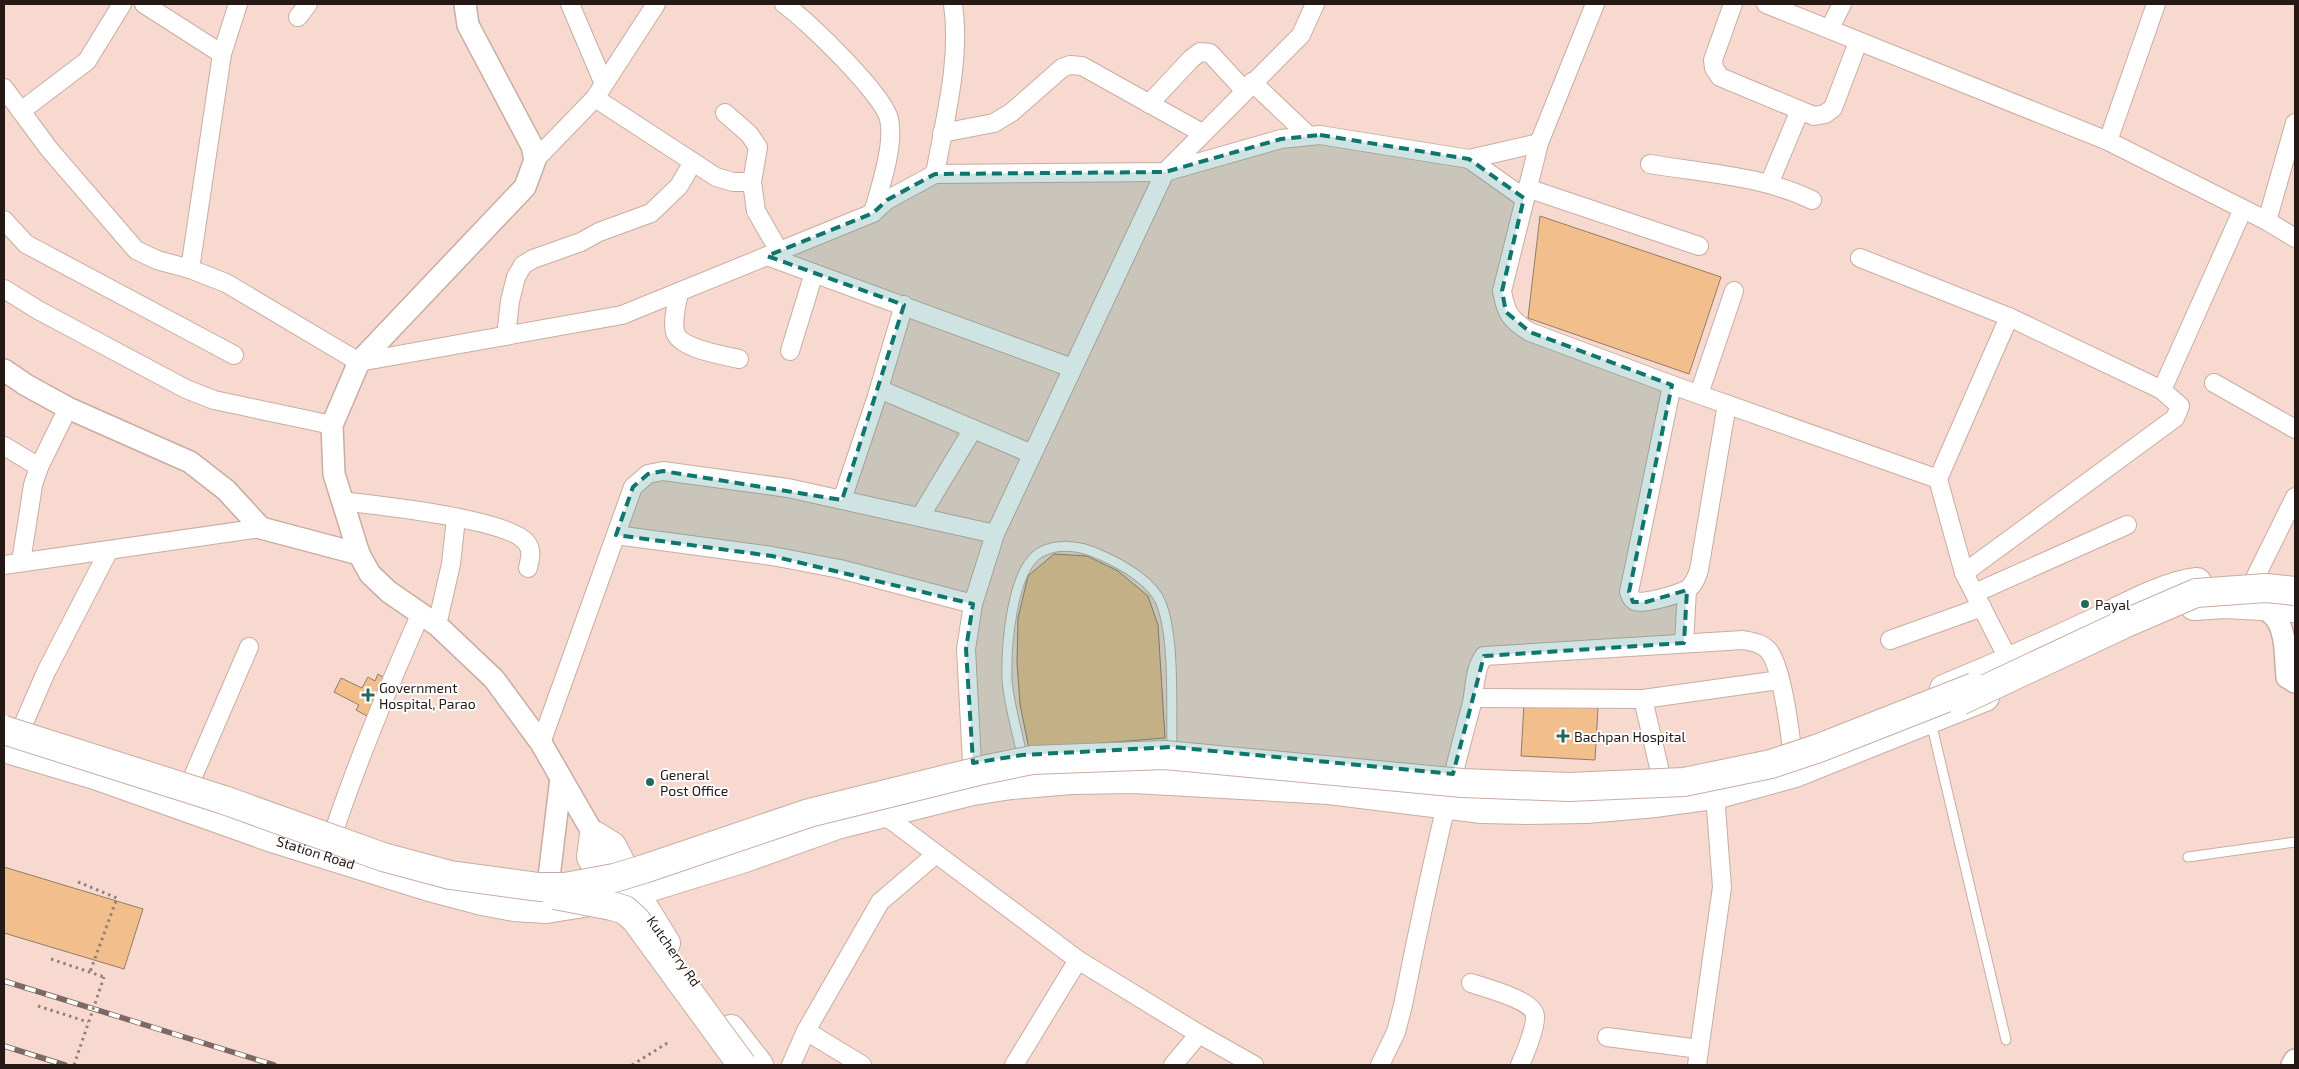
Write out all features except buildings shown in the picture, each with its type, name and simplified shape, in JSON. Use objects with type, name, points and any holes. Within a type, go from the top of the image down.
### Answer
[{"type":"highway","points":[[1793,762],[1998,675],[2146,598],[2189,583],[2255,578],[2295,582]]},
{"type":"highway","points":[[584,900],[645,882],[814,823],[898,800],[983,781],[1045,771],[1154,769],[1211,772],[1297,778],[1438,793],[1579,800],[1652,795],[1747,780],[1811,760],[1910,722],[1985,690],[2124,624],[2196,593],[2266,588],[2295,591]]},
{"type":"highway","points":[[8,728],[224,800],[383,857],[450,875],[539,887],[565,888],[622,876],[809,813],[983,770],[1032,760],[1164,755],[1462,783],[1570,787],[1684,782],[1771,764],[1818,748],[1998,675],[2194,606],[2225,604],[2295,608]]},
{"type":"highway","points":[[1793,762],[1931,719],[1998,675]]},
{"type":"highway","points":[[8,728],[360,858],[432,880],[473,888],[568,896],[625,910],[636,920],[742,1065]]},
{"type":"highway","name":"Station Road","points":[[8,728],[76,741],[334,832],[417,859],[481,874],[522,878],[549,877],[611,869],[815,803],[886,783],[973,763],[1022,755],[1110,748],[1172,746],[1453,774],[1583,779],[1661,776],[1723,767],[1793,762]]},
{"type":"highway","name":"Station Road","points":[[4,748],[95,775],[275,839],[420,884],[482,901],[514,907],[546,909],[625,895],[745,858],[837,825],[973,791],[1011,785],[1062,781],[1134,779],[1329,790],[1482,809],[1586,809],[1656,803],[1715,795],[1793,762]]},
{"type":"highway","points":[[594,835],[591,857],[611,869],[625,895],[640,941],[728,1065]]},
{"type":"highway","name":"Kutcherry Rd","points":[[625,895],[664,940],[759,1065]]},
{"type":"street","points":[[21,111],[87,61],[122,4]]},
{"type":"street","points":[[144,4],[222,54]]},
{"type":"street","points":[[190,269],[222,54],[238,4]]},
{"type":"street","points":[[465,4],[468,25],[532,146],[535,160]]},
{"type":"street","points":[[570,4],[600,91],[716,178],[733,182],[752,182]]},
{"type":"street","points":[[594,835],[542,743],[494,679],[429,619],[389,592],[370,574],[360,554],[334,474],[332,425],[359,362],[524,187],[535,160],[600,91],[656,4]]},
{"type":"street","points":[[784,4],[837,52],[869,87],[889,118],[889,149],[873,213]]},
{"type":"street","points":[[935,174],[954,63],[956,27],[953,4]]},
{"type":"street","points":[[973,791],[966,649],[973,604],[995,534],[1165,172],[1248,86],[1301,35],[1315,4]]},
{"type":"street","points":[[1595,4],[1538,144],[1502,291],[1506,312],[1519,326],[1530,332],[1672,386],[1938,478]]},
{"type":"street","points":[[1732,4],[1713,60],[1714,68],[1720,77],[1814,116],[1825,114],[1833,108],[1858,42]]},
{"type":"street","points":[[1766,4],[1830,28],[1858,42],[2108,141],[2267,221],[2295,238]]},
{"type":"street","points":[[1830,28],[1842,4]]},
{"type":"street","points":[[2108,141],[2156,4]]},
{"type":"street","points":[[1149,104],[1191,59],[1200,52],[1210,53],[1309,136]]},
{"type":"street","points":[[942,133],[994,123],[1012,112],[1062,68],[1070,65],[1082,66],[1202,133]]},
{"type":"street","points":[[4,88],[49,149],[136,250],[157,260],[190,269],[226,283],[359,362],[622,315],[873,213],[887,200],[935,174],[1165,172],[1281,139],[1320,134],[1470,159],[1526,193],[1700,246]]},
{"type":"street","points":[[1769,184],[1800,110]]},
{"type":"street","points":[[726,113],[749,134],[758,148],[752,182],[756,211],[773,254],[814,273],[1072,368]]},
{"type":"street","points":[[2267,221],[2295,123]]},
{"type":"street","points":[[1470,159],[1538,144]]},
{"type":"street","points":[[506,336],[510,301],[516,277],[523,265],[532,259],[582,242],[599,232],[651,213],[679,186],[693,162]]},
{"type":"street","points":[[1650,164],[1769,184],[1796,192],[1812,200]]},
{"type":"street","points":[[2162,390],[2243,209]]},
{"type":"street","points":[[4,220],[26,244],[234,355]]},
{"type":"street","points":[[1860,258],[2009,316],[2162,390],[2180,406],[2175,418],[1964,573]]},
{"type":"street","points":[[790,351],[814,273]]},
{"type":"street","points":[[4,289],[38,310],[186,389],[214,400],[332,425]]},
{"type":"street","points":[[1699,394],[1734,291]]},
{"type":"street","points":[[678,292],[674,318],[675,332],[680,341],[739,358]]},
{"type":"street","points":[[842,500],[879,389],[904,305]]},
{"type":"street","points":[[1998,675],[1978,600],[1964,573],[1938,478],[2009,316]]},
{"type":"street","points":[[4,370],[26,385],[68,408],[190,462],[226,490],[261,528]]},
{"type":"street","points":[[2214,383],[2295,429]]},
{"type":"street","points":[[1672,386],[1629,592],[1632,599],[1636,602],[1646,602],[1687,590],[1695,582],[1699,570],[1727,404]]},
{"type":"street","points":[[879,389],[1032,454]]},
{"type":"street","points":[[68,408],[39,467],[12,563],[261,528],[360,554]]},
{"type":"street","points":[[920,517],[973,429]]},
{"type":"street","points":[[4,446],[39,467]]},
{"type":"street","points":[[542,743],[633,487],[648,474],[663,471],[788,488],[995,534]]},
{"type":"street","points":[[2255,578],[2295,497]]},
{"type":"street","points":[[342,501],[456,518],[518,535],[527,543],[531,554],[528,568]]},
{"type":"street","points":[[334,832],[354,773],[380,707],[429,619],[451,564],[456,518]]},
{"type":"street","points":[[1890,640],[1978,600],[2127,525]]},
{"type":"street","points":[[616,535],[772,556],[840,570],[973,604]]},
{"type":"street","points":[[8,728],[46,672],[109,550]]},
{"type":"street","points":[[1684,643],[1687,590]]},
{"type":"street","points":[[2261,606],[2274,616],[2278,622],[2281,631],[2287,677],[2295,682]]},
{"type":"street","points":[[1380,1065],[1396,1032],[1403,1005],[1453,774],[1473,698],[1479,662],[1484,656],[1743,640],[1761,644],[1774,659],[1780,680],[1793,762]]},
{"type":"street","points":[[191,781],[249,647]]},
{"type":"street","points":[[1473,698],[1643,699],[1780,680]]},
{"type":"street","points":[[1643,699],[1661,776]]},
{"type":"street","points":[[546,909],[561,778]]},
{"type":"street","points":[[1607,1037],[1698,1057],[1722,887],[1715,795]]},
{"type":"street","points":[[883,814],[935,855],[1078,960],[1199,1034],[1254,1065]]},
{"type":"street","points":[[791,1065],[806,1031],[880,902],[935,855]]},
{"type":"street","points":[[1014,1065],[1078,960]]},
{"type":"street","points":[[1471,983],[1522,1001],[1532,1008],[1535,1017],[1520,1065]]},
{"type":"street","points":[[806,1031],[862,1065]]},
{"type":"street","points":[[1174,1065],[1199,1034]]},
{"type":"street","points":[[2292,1065],[2295,1060]]},
{"type":"lane","points":[[1022,755],[1007,681],[1010,618],[1018,586],[1027,568],[1040,552],[1063,546],[1088,549],[1118,563],[1146,584],[1161,601],[1168,630],[1172,746]]},
{"type":"lane","points":[[1931,719],[2006,1040]]},
{"type":"lane","points":[[2188,857],[2295,842]]},
{"type":"path","points":[[78,882],[116,898],[90,972]]},
{"type":"path","points":[[51,959],[104,977],[74,1065]]},
{"type":"path","points":[[38,1006],[88,1022]]},
{"type":"path","points":[[632,1065],[669,1042]]},
{"type":"highlighted area","points":[[1320,135],[1469,159],[1524,198],[1502,291],[1506,312],[1530,332],[1672,385],[1629,592],[1633,602],[1646,602],[1687,590],[1684,643],[1484,656],[1453,774],[1172,747],[1022,755],[973,763],[966,649],[973,604],[772,556],[616,535],[633,487],[648,474],[663,471],[842,500],[904,305],[767,256],[873,213],[887,200],[935,174],[1165,172],[1281,139]]},
{"type":"railway","points":[[4,981],[274,1065]]},
{"type":"railway","points":[[4,1046],[65,1065]]},
{"type":"place","name":"Payal","points":[[2085,604]]},
{"type":"place","name":"Government Hospital, Parao","points":[[368,695]]},
{"type":"place","name":"Bachpan Hospital","points":[[1563,736]]},
{"type":"place","name":"General Post Office","points":[[650,782]]}]
